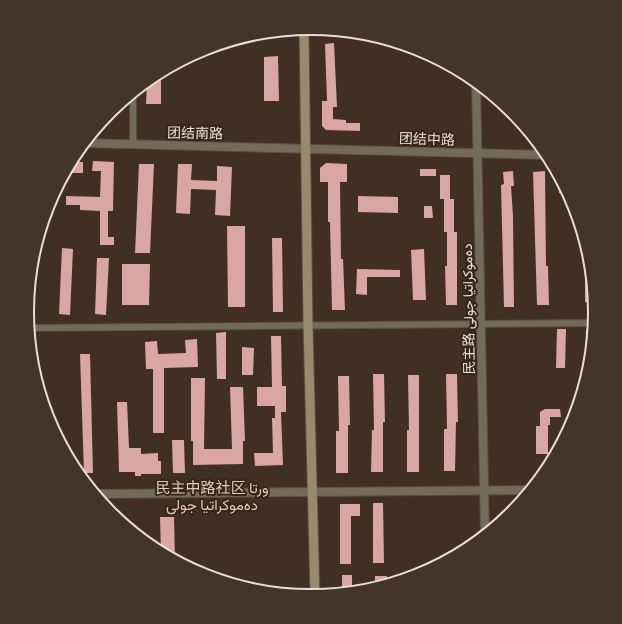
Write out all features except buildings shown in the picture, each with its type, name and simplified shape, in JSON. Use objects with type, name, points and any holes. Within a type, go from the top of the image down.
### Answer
[{"type":"main road","points":[[304,35],[308,325],[315,589]]},
{"type":"street","name":"民主路 دەموكراتيا جولى","points":[[476,89],[485,528]]},
{"type":"street","points":[[132,145],[133,100]]},
{"type":"street","name":"团结南路","points":[[91,143],[306,148]]},
{"type":"street","name":"团结中路","points":[[306,148],[539,155]]},
{"type":"street","points":[[35,328],[587,322]]},
{"type":"street","points":[[102,494],[523,490]]},
{"type":"district","name":"民主中路社区 ورتا دەموكراتيا جولى","points":[[212,496]]}]
